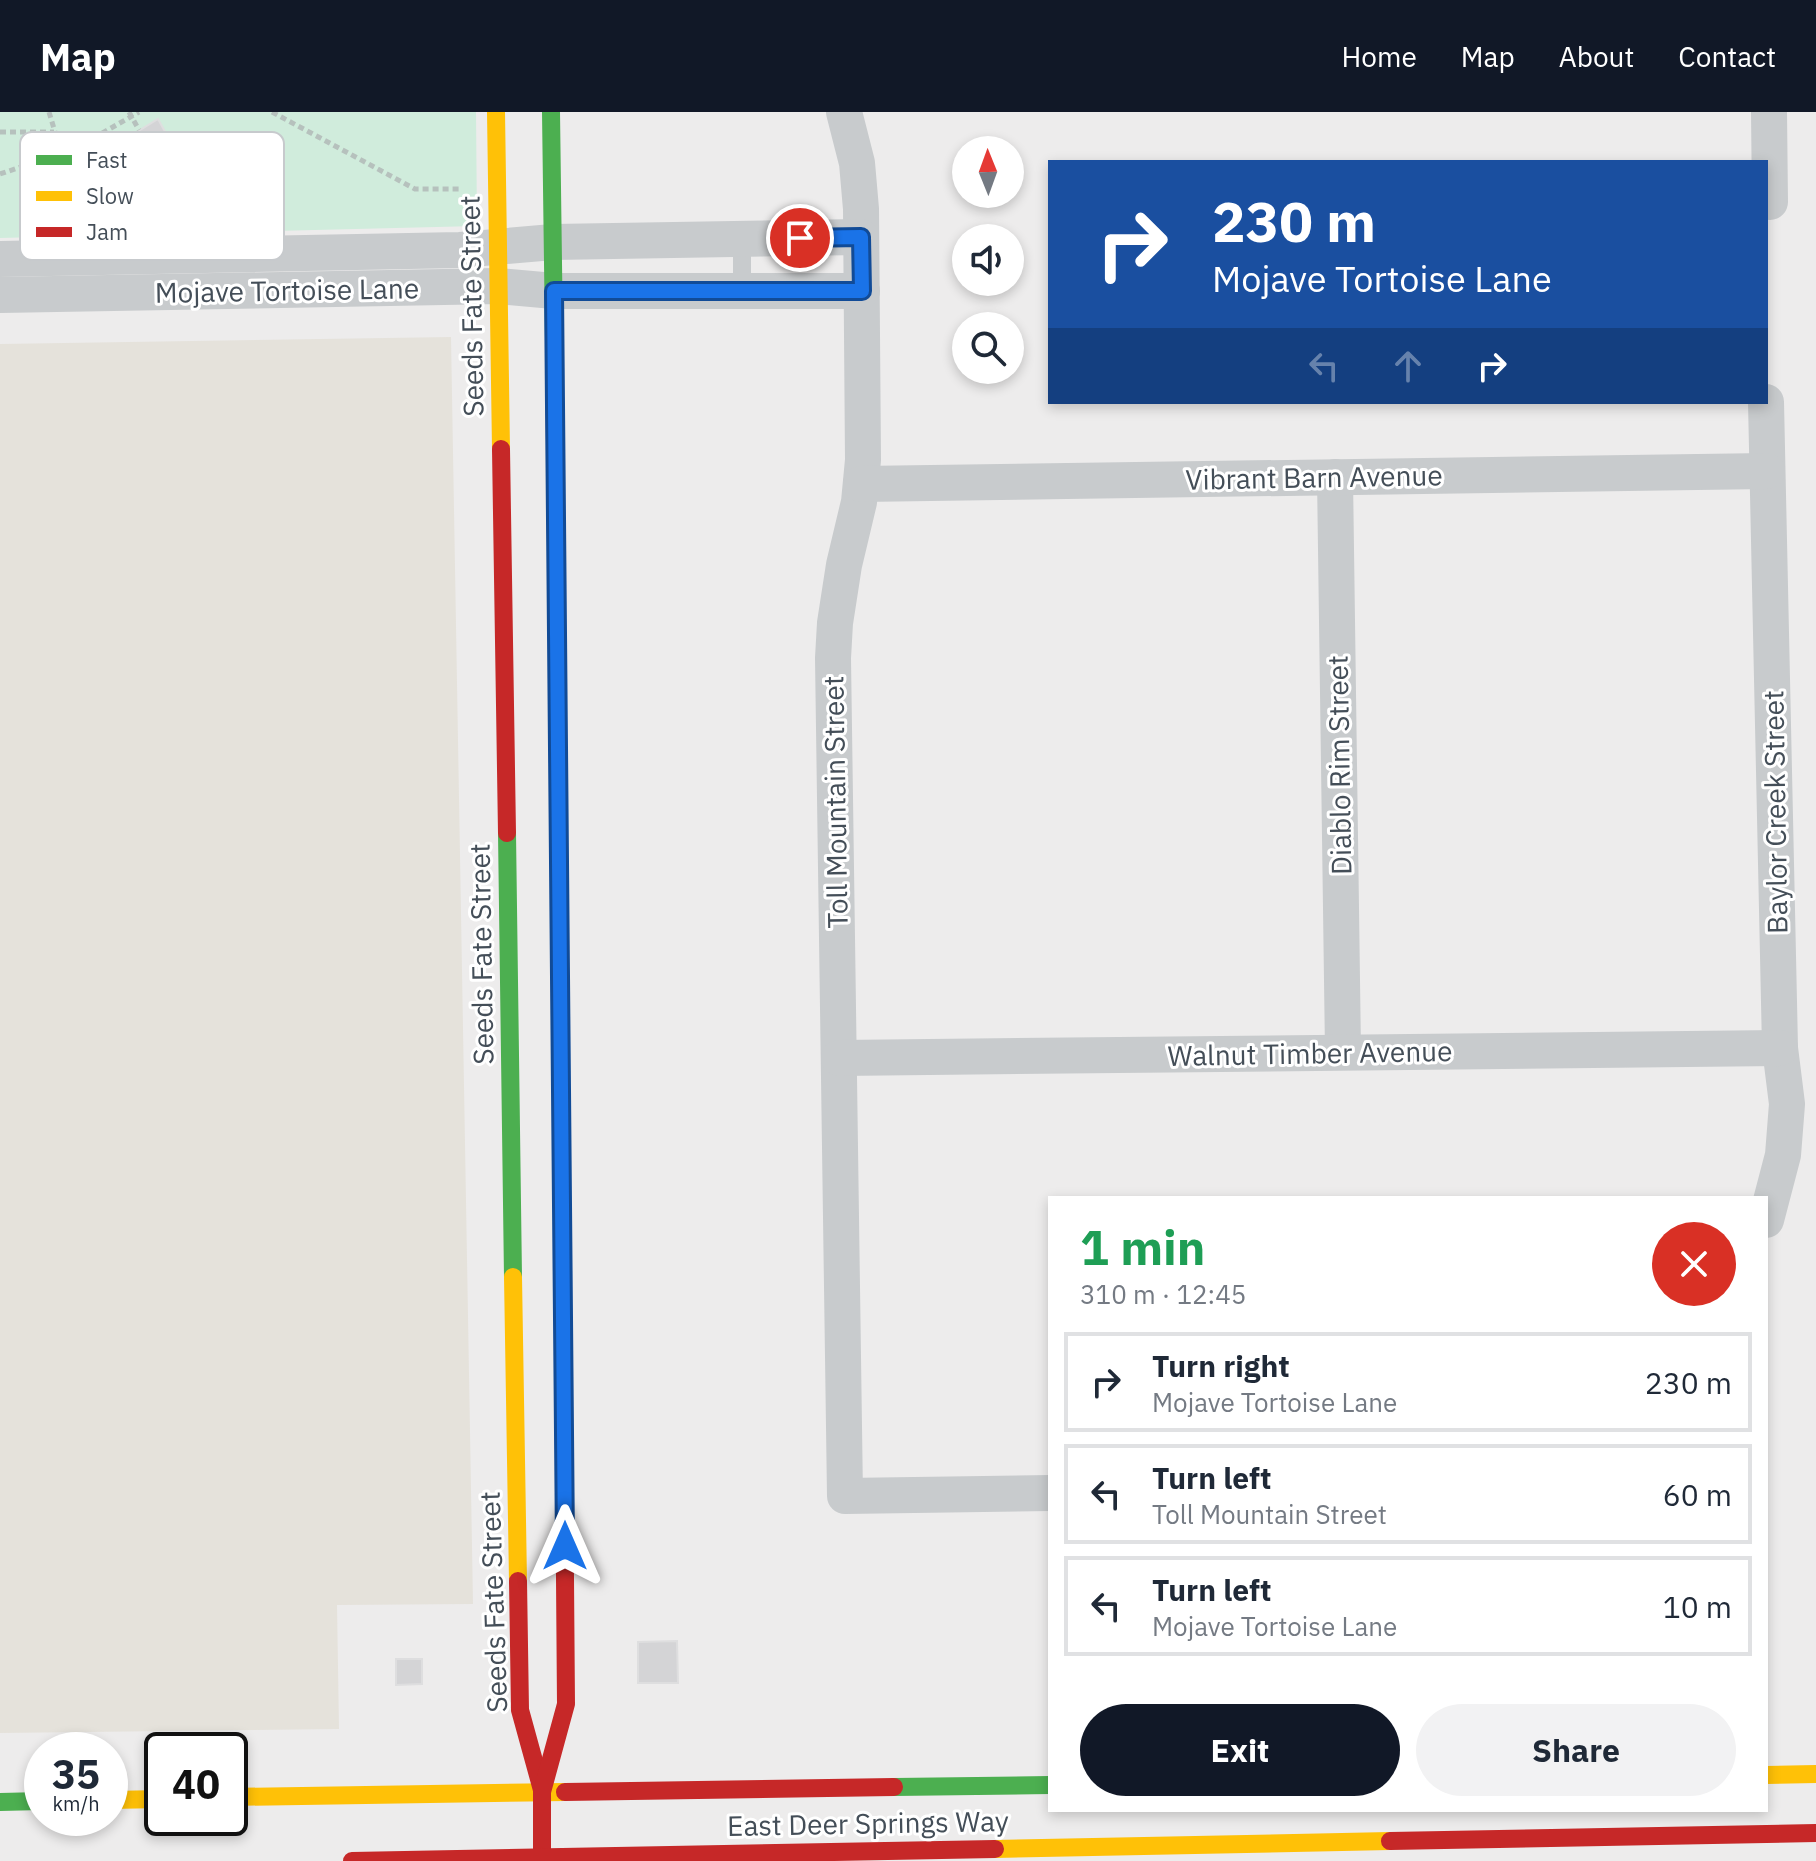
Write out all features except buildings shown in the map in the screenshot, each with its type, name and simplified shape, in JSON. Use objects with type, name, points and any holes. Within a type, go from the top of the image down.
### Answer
[{"type":"street","name":"Seeds Fate Street","points":[[496,112],[520,1710],[542,1792],[542,1858]]},
{"type":"street","name":"Seeds Fate Street","points":[[542,1792],[566,1704],[551,112]]},
{"type":"street","name":"Toll Mountain Street","points":[[844,112],[857,163],[864,416],[859,502],[841,579],[833,658],[845,1496],[1048,1493]]},
{"type":"street","points":[[1769,112],[1770,202]]},
{"type":"street","name":"Mojave Tortoise Lane","points":[[284,253],[498,248],[553,242],[861,237]]},
{"type":"street","name":"Mojave Tortoise Lane","points":[[0,259],[20,259]]},
{"type":"street","name":"Mojave Tortoise Lane","points":[[0,295],[498,286],[554,291],[862,291]]},
{"type":"street","name":"Baylor Creek Street","points":[[1766,404],[1780,1048],[1787,1104],[1783,1155],[1768,1212]]},
{"type":"street","name":"Vibrant Barn Avenue","points":[[861,484],[1767,471]]},
{"type":"street","name":"Diablo Rim Street","points":[[1335,477],[1343,1052]]},
{"type":"street","name":"Walnut Timber Avenue","points":[[839,1058],[1780,1048]]},
{"type":"street","points":[[1768,1775],[1816,1774]]},
{"type":"street","name":"East Deer Springs Way","points":[[248,1797],[1048,1785]]},
{"type":"street","points":[[0,1802],[24,1801]]},
{"type":"street","name":"East Deer Springs Way","points":[[352,1861],[1816,1833]]},
{"type":"lane","points":[[742,239],[742,291]]},
{"type":"path","points":[[0,132],[54,132],[49,112]]},
{"type":"path","points":[[103,132],[130,114],[139,112]]},
{"type":"path","points":[[272,112],[415,189],[459,189]]},
{"type":"path","points":[[130,114],[139,130]]},
{"type":"path","points":[[0,174],[20,167]]},
{"type":"green space","points":[[0,112],[476,112],[477,226],[284,231],[284,132],[20,132],[20,237],[0,238]]},
{"type":"sand","points":[[451,337],[473,1604],[337,1605],[339,1729],[0,1733],[0,344]]},
{"type":"traffic: fast","points":[[551,112],[554,338]]},
{"type":"traffic: fast","points":[[507,833],[513,1277]]},
{"type":"traffic: fast","points":[[894,1787],[1048,1785]]},
{"type":"traffic: fast","points":[[0,1802],[24,1801]]},
{"type":"traffic: slow","points":[[496,112],[501,449]]},
{"type":"traffic: slow","points":[[559,848],[563,1327]]},
{"type":"traffic: slow","points":[[513,1277],[518,1581]]},
{"type":"traffic: slow","points":[[1768,1775],[1816,1774]]},
{"type":"traffic: slow","points":[[248,1797],[565,1792]]},
{"type":"traffic: slow","points":[[128,1800],[144,1799]]},
{"type":"traffic: slow","points":[[995,1849],[1390,1841]]},
{"type":"traffic: jam","points":[[554,338],[559,848]]},
{"type":"traffic: jam","points":[[501,449],[507,833]]},
{"type":"traffic: jam","points":[[542,1858],[542,1792],[566,1704],[563,1327]]},
{"type":"traffic: jam","points":[[518,1581],[520,1710],[542,1790]]},
{"type":"traffic: jam","points":[[565,1792],[894,1787]]},
{"type":"traffic: jam","points":[[1390,1841],[1816,1833]]},
{"type":"traffic: jam","points":[[352,1861],[995,1849]]},
{"type":"route","points":[[565,1546],[554,291],[862,291],[861,237],[800,238]]}]
